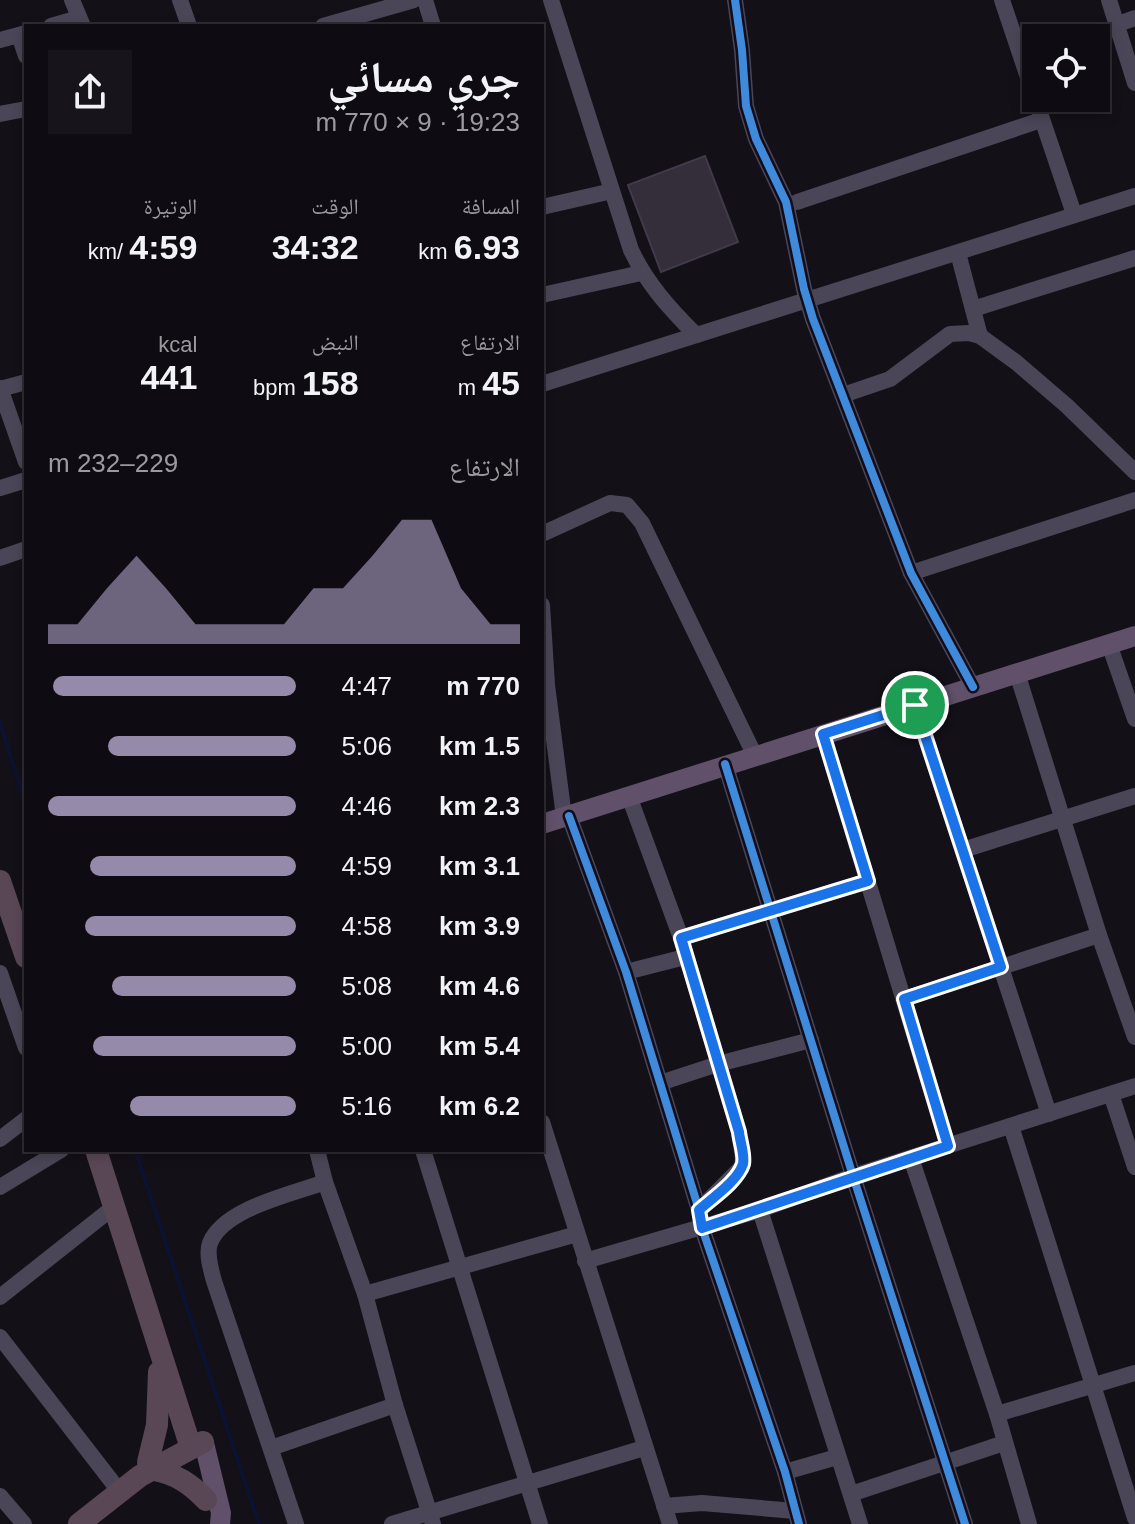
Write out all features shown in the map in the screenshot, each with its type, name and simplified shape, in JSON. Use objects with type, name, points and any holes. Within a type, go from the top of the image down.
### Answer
[{"type":"highway","points":[[0,881],[24,951]]},
{"type":"highway","points":[[79,1524],[194,1436],[160,1351],[97,1152]]},
{"type":"highway","points":[[147,1470],[157,1425],[160,1351]]},
{"type":"highway","points":[[147,1470],[175,1476],[191,1485],[206,1500]]},
{"type":"main road","points":[[544,823],[1135,636]]},
{"type":"main road","points":[[194,1436],[206,1500],[210,1514],[218,1524]]},
{"type":"main road","points":[[194,1436],[221,1513],[218,1524]]},
{"type":"street","points":[[72,0],[81,22]]},
{"type":"street","points":[[180,0],[188,24]]},
{"type":"street","points":[[337,24],[359,21],[371,6],[414,0]]},
{"type":"street","points":[[425,0],[432,24]]},
{"type":"street","points":[[551,0],[631,250],[641,273],[666,305],[696,335]]},
{"type":"street","points":[[735,0],[746,106],[756,139],[786,202],[808,301],[911,573],[973,687]]},
{"type":"street","points":[[1002,0],[1074,214]]},
{"type":"street","points":[[1109,0],[1135,83]]},
{"type":"street","points":[[1118,24],[1135,18]]},
{"type":"street","points":[[0,40],[22,34]]},
{"type":"street","points":[[0,114],[24,109]]},
{"type":"street","points":[[797,202],[1041,120]]},
{"type":"street","points":[[544,207],[612,191]]},
{"type":"street","points":[[544,383],[1135,196]]},
{"type":"street","points":[[958,253],[980,336]]},
{"type":"street","points":[[973,309],[1135,258]]},
{"type":"street","points":[[544,295],[641,273]]},
{"type":"street","points":[[843,395],[890,379],[950,334],[959,332],[980,336],[1067,406],[1135,472]]},
{"type":"street","points":[[24,383],[0,389],[24,456]]},
{"type":"street","points":[[0,488],[24,481]]},
{"type":"street","points":[[911,573],[1135,500]]},
{"type":"street","points":[[544,533],[610,503],[627,505],[642,523],[755,756]]},
{"type":"street","points":[[0,558],[24,550]]},
{"type":"street","points":[[544,637],[547,685],[566,817],[626,972],[702,1228],[785,1472],[797,1517],[702,1503],[664,1506]]},
{"type":"street","points":[[1109,644],[1135,719]]},
{"type":"street","points":[[1017,673],[1099,935],[1135,1037]]},
{"type":"street","points":[[915,705],[1049,1114]]},
{"type":"street","points":[[823,734],[948,1146]]},
{"type":"street","points":[[725,764],[965,1524]]},
{"type":"street","points":[[629,796],[681,938],[743,1158],[742,1167],[699,1210]]},
{"type":"street","points":[[963,850],[1135,796]]},
{"type":"street","points":[[681,938],[868,881]]},
{"type":"street","points":[[904,999],[1099,935]]},
{"type":"street","points":[[626,972],[685,957]]},
{"type":"street","points":[[0,973],[24,1042]]},
{"type":"street","points":[[660,1083],[811,1040]]},
{"type":"street","points":[[585,1261],[760,1210],[853,1176],[1135,1086]]},
{"type":"street","points":[[1111,1094],[1135,1167]]},
{"type":"street","points":[[0,1139],[24,1121]]},
{"type":"street","points":[[1011,1126],[1135,1518]]},
{"type":"street","points":[[544,1128],[670,1524]]},
{"type":"street","points":[[0,1187],[58,1152]]},
{"type":"street","points":[[318,1152],[325,1182],[365,1294],[395,1405],[431,1518]]},
{"type":"street","points":[[424,1152],[540,1524]]},
{"type":"street","points":[[911,1158],[997,1414],[1029,1524]]},
{"type":"street","points":[[296,1524],[214,1281],[209,1253],[217,1232],[239,1213],[325,1182]]},
{"type":"street","points":[[0,1297],[115,1206]]},
{"type":"street","points":[[760,1210],[860,1524]]},
{"type":"street","points":[[365,1294],[577,1234]]},
{"type":"street","points":[[0,1337],[120,1492]]},
{"type":"street","points":[[997,1414],[1135,1373]]},
{"type":"street","points":[[271,1448],[395,1405]]},
{"type":"street","points":[[851,1494],[1004,1443]]},
{"type":"street","points":[[392,1524],[431,1518],[527,1483],[644,1448]]},
{"type":"street","points":[[785,1472],[837,1457]]},
{"type":"street","points":[[0,1496],[24,1524]]},
{"type":"building","points":[[705,156],[738,242],[661,272],[628,185]]},
{"type":"waterway","points":[[0,722],[24,799]]},
{"type":"waterway","points":[[136,1152],[259,1524]]},
{"type":"cycle path","points":[[735,0],[746,106],[756,139],[786,202],[813,319],[911,573],[973,687]]},
{"type":"cycle path","points":[[725,764],[965,1524]]},
{"type":"cycle path","points":[[569,816],[626,972],[702,1228],[785,1472],[799,1524]]},
{"type":"route","points":[[915,705],[1001,967],[904,999],[948,1146],[702,1228],[699,1210],[742,1167],[743,1158],[739,1132],[681,938],[868,881],[823,734],[915,705]]}]
